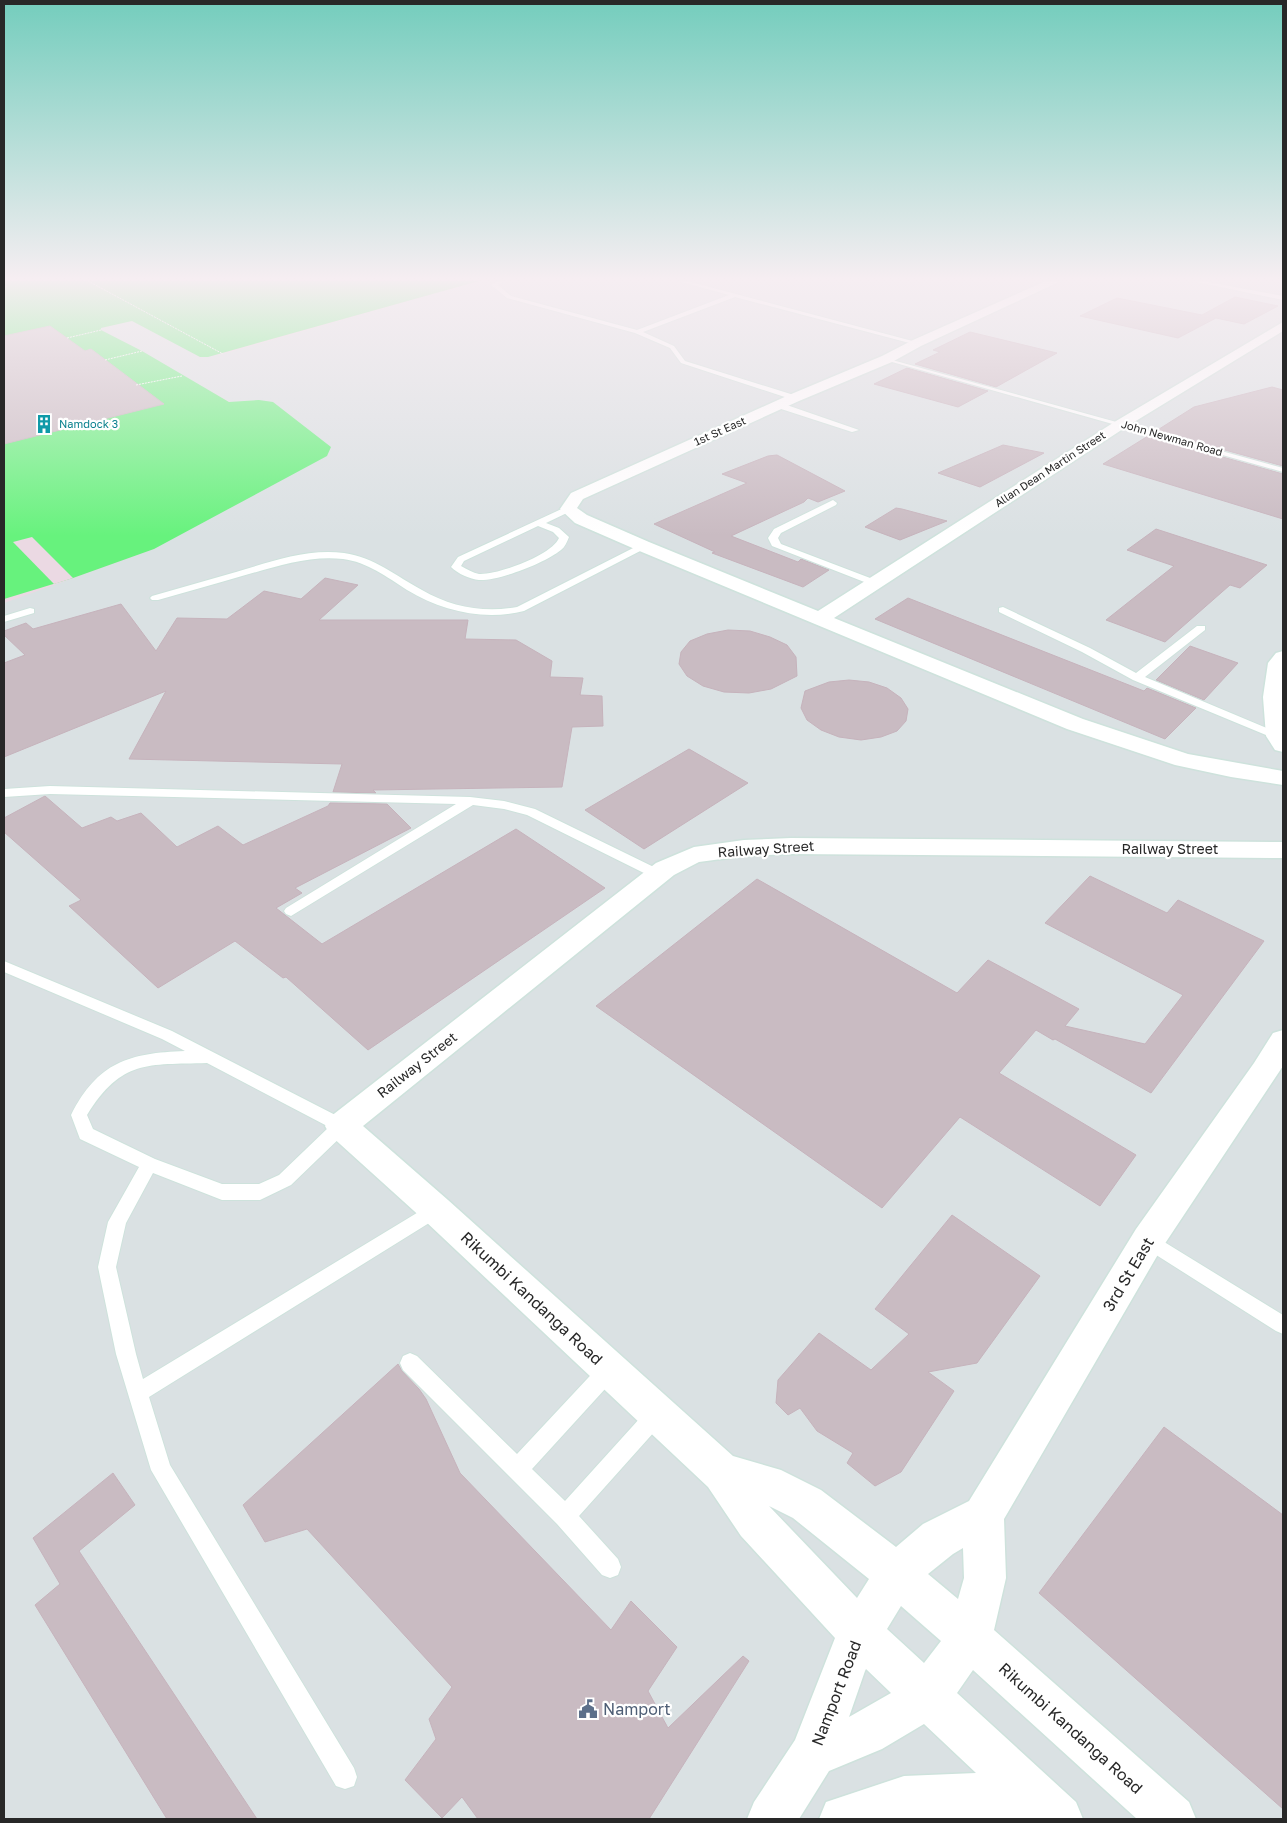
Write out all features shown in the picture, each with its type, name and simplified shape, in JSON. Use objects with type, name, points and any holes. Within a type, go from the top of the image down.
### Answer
[{"type":"street","name":"1st St East","points":[[573,503],[778,405],[870,366]]},
{"type":"street","name":"Allan Dean Martin Street","points":[[820,618],[1120,424],[1216,366]]},
{"type":"street","points":[[573,503],[581,519],[1074,724],[1183,760],[1283,778]]},
{"type":"street","points":[[1280,741],[1274,697],[1278,663],[1283,657]]},
{"type":"street","name":"Railway Street","points":[[341,1126],[658,875],[694,855],[744,848],[791,846],[1283,850]]},
{"type":"street","name":"3rd St East","points":[[896,1574],[938,1540],[983,1515],[1148,1240],[1283,1041]]},
{"type":"street","name":"Rikumbi Kandanga Road","points":[[341,1126],[436,1210],[722,1473],[755,1522],[860,1633],[928,1695]]},
{"type":"street","name":"Rikumbi Kandanga Road","points":[[722,1473],[781,1490],[807,1504],[896,1574],[1172,1819]]},
{"type":"street","points":[[970,1638],[985,1578],[983,1515]]},
{"type":"street","name":"Namport Road","points":[[771,1819],[813,1754],[832,1698],[860,1633],[896,1574]]},
{"type":"street","name":"Namport Road","points":[[813,1754],[866,1733],[889,1721],[928,1695],[970,1638]]},
{"type":"street","points":[[928,1695],[1054,1814]]},
{"type":"street","points":[[843,1819],[904,1800],[969,1796],[1054,1814]]},
{"type":"lane","points":[[696,366],[794,398]]},
{"type":"lane","name":"John Newman Road","points":[[912,366],[1283,470]]},
{"type":"lane","points":[[778,405],[855,430]]},
{"type":"lane","points":[[538,523],[556,530],[564,538],[559,547],[505,573],[490,577],[465,573],[456,567],[461,559],[538,523],[573,503]]},
{"type":"lane","points":[[833,503],[778,531],[773,538],[777,546],[875,583]]},
{"type":"lane","points":[[156,598],[280,562],[326,556],[368,561],[431,599],[469,612],[502,613],[520,609],[643,546]]},
{"type":"lane","points":[[1003,610],[1078,646],[1137,678],[1280,741]]},
{"type":"lane","points":[[4,619],[30,611]]},
{"type":"lane","points":[[1137,678],[1201,628]]},
{"type":"lane","points":[[4,793],[50,790],[470,801],[504,805],[532,812],[658,875]]},
{"type":"lane","points":[[291,911],[470,801]]},
{"type":"lane","points":[[4,966],[167,1035],[341,1126],[285,1180],[260,1192],[222,1192],[149,1164],[86,1134],[79,1115],[92,1093],[118,1070],[149,1060],[209,1057]]},
{"type":"lane","points":[[149,1164],[117,1222],[107,1267],[126,1354],[160,1470],[345,1776]]},
{"type":"lane","points":[[138,1393],[436,1210]]},
{"type":"lane","points":[[1148,1240],[1283,1325]]},
{"type":"lane","points":[[410,1363],[565,1516],[610,1567]]},
{"type":"lane","points":[[517,1470],[609,1369]]},
{"type":"lane","points":[[565,1516],[657,1413]]},
{"type":"path","points":[[136,384],[182,376]]},
{"type":"shaded area","points":[[4,366],[168,366],[229,402],[259,400],[273,402],[331,447],[327,456],[154,549],[73,578],[4,599]]},
{"type":"shaded area","points":[[166,366],[1283,366],[1283,1819],[4,1819],[4,603],[154,549],[235,402],[230,402]]},
{"type":"pier","points":[[32,537],[73,578],[54,584],[13,542]]},
{"type":"building","name":"Namdock 3","points":[[4,366],[114,366],[164,404],[4,444]]},
{"type":"building","points":[[922,366],[1034,366],[996,387]]},
{"type":"building","points":[[907,368],[988,391],[958,407],[874,384]]},
{"type":"building","points":[[1272,387],[1283,390],[1283,466],[1156,431],[1194,407]]},
{"type":"building","points":[[1148,436],[1283,474],[1283,519],[1103,464]]},
{"type":"building","points":[[1003,445],[1044,453],[980,487],[938,473]]},
{"type":"building","points":[[777,455],[845,491],[818,502],[808,498],[804,502],[731,536],[798,562],[801,559],[829,570],[803,587],[712,553],[715,552],[654,524],[747,483],[722,474],[768,456]]},
{"type":"building","points":[[896,508],[947,521],[900,540],[865,527]]},
{"type":"building","points":[[1156,529],[1267,565],[1240,588],[1230,585],[1165,642],[1106,620],[1174,566],[1127,550]]},
{"type":"building","points":[[325,578],[358,585],[319,620],[468,620],[465,639],[516,640],[552,661],[550,677],[583,678],[580,695],[602,696],[603,726],[572,727],[562,787],[373,790],[376,793],[333,792],[342,764],[129,759],[166,691],[4,757],[4,663],[25,655],[4,635],[4,631],[26,623],[33,629],[121,604],[156,651],[177,618],[227,619],[264,591],[301,599]]},
{"type":"building","points":[[908,598],[1144,691],[1147,688],[1196,708],[1165,739],[875,619]]},
{"type":"building","points":[[728,630],[750,631],[787,645],[796,657],[797,676],[771,689],[749,693],[724,692],[703,686],[687,676],[679,664],[681,652],[690,641],[707,634]]},
{"type":"building","points":[[1190,646],[1238,663],[1204,700],[1156,680]]},
{"type":"building","points":[[849,680],[869,682],[887,688],[901,698],[908,709],[906,721],[897,731],[881,737],[861,740],[839,737],[821,730],[807,720],[801,708],[805,691],[829,682]]},
{"type":"building","points":[[689,749],[748,783],[644,849],[585,810]]},
{"type":"building","points":[[45,796],[82,828],[111,817],[117,821],[141,813],[177,847],[218,826],[243,845],[328,806],[330,803],[387,804],[411,828],[295,888],[302,893],[276,908],[322,944],[516,829],[605,888],[368,1050],[286,977],[283,978],[235,941],[158,988],[69,906],[81,900],[4,832],[4,818]]},
{"type":"building","points":[[1090,876],[1167,913],[1178,900],[1264,941],[1151,1093],[1036,1030],[999,1073],[1136,1155],[1100,1206],[960,1117],[882,1208],[596,1006],[757,879],[957,993],[988,960],[1079,1009],[1065,1026],[1145,1044],[1183,995],[1045,923]]},
{"type":"building","points":[[952,1215],[1040,1276],[977,1363],[928,1372],[954,1391],[901,1472],[875,1486],[847,1463],[853,1453],[817,1431],[800,1408],[788,1415],[776,1403],[778,1380],[819,1333],[871,1370],[909,1334],[875,1309]]},
{"type":"building","points":[[398,1364],[426,1399],[460,1473],[611,1630],[631,1601],[677,1647],[648,1691],[668,1728],[743,1656],[749,1661],[649,1819],[478,1819],[462,1797],[442,1818],[405,1780],[436,1739],[429,1719],[452,1687],[307,1529],[265,1542],[243,1505]]},
{"type":"building","points":[[1164,1427],[1283,1515],[1283,1809],[1039,1593]]},
{"type":"building","points":[[113,1473],[135,1505],[79,1551],[257,1819],[167,1819],[35,1605],[60,1584],[33,1538]]},
{"type":"place","name":"Namdock 3","points":[[44,424]]},
{"type":"place","name":"Namport","points":[[588,1709]]}]
